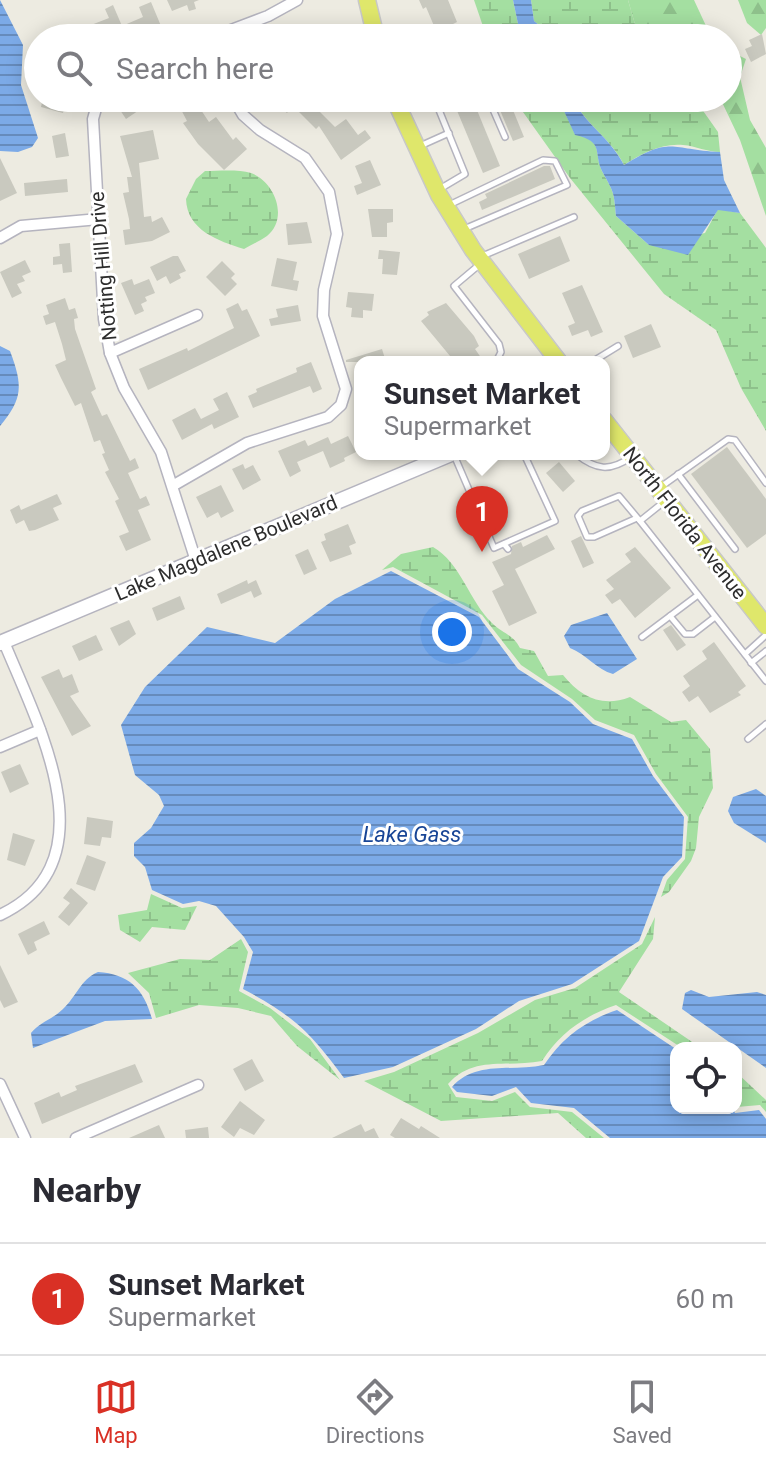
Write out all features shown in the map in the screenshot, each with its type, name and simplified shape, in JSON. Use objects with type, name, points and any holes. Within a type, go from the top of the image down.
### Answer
[{"type":"main road","points":[[367,0],[373,24]]},
{"type":"main road","points":[[400,112],[437,190],[461,230],[554,356]]},
{"type":"main road","name":"North Florida Avenue","points":[[610,428],[762,614]]},
{"type":"street","points":[[247,24],[297,0]]},
{"type":"street","name":"Notting Hill Drive","points":[[95,112],[104,319],[110,353],[124,388],[161,452],[196,561]]},
{"type":"street","points":[[174,485],[247,443],[328,417],[341,405],[346,389],[323,316],[324,290],[337,234],[329,192],[305,158],[260,130],[241,112]]},
{"type":"street","points":[[0,238],[21,226],[99,219]]},
{"type":"street","points":[[110,353],[197,315]]},
{"type":"street","name":"Lake Magdalene Boulevard","points":[[2,642],[438,460]]},
{"type":"street","points":[[0,915],[21,905],[37,892],[48,875],[58,832],[60,802],[55,770],[2,642]]},
{"type":"street","points":[[0,747],[40,730]]},
{"type":"street","points":[[0,1084],[25,1138]]},
{"type":"street","points":[[76,1138],[198,1085]]},
{"type":"lane","points":[[437,190],[465,174],[440,112]]},
{"type":"lane","points":[[494,112],[505,137]]},
{"type":"lane","points":[[416,148],[449,133]]},
{"type":"lane","points":[[446,206],[543,160],[555,161],[567,185],[461,230]]},
{"type":"lane","points":[[499,356],[499,344],[454,286],[481,260],[574,217]]},
{"type":"lane","points":[[602,356],[618,346]]},
{"type":"lane","points":[[766,483],[732,439],[678,474],[638,519],[587,537],[578,516],[582,511],[619,496],[638,519],[766,681]]},
{"type":"lane","points":[[583,460],[593,468],[617,468],[632,457]]},
{"type":"lane","points":[[455,460],[494,548],[506,547],[555,521],[527,460]]},
{"type":"lane","points":[[678,474],[735,549]]},
{"type":"lane","points":[[642,637],[698,595]]},
{"type":"lane","points":[[670,616],[685,634],[693,634],[715,617]]},
{"type":"lane","points":[[745,654],[766,635]]},
{"type":"lane","points":[[751,663],[766,651]]},
{"type":"lane","points":[[748,739],[766,724]]},
{"type":"green space","points":[[474,0],[513,0],[518,24],[482,24]]},
{"type":"green space","points":[[531,0],[628,0],[635,24],[538,24],[534,21]]},
{"type":"green space","points":[[628,0],[694,0],[705,24],[635,24]]},
{"type":"green space","points":[[738,0],[766,0],[766,28],[761,35],[747,23]]},
{"type":"green space","points":[[742,86],[750,120],[766,148],[766,216],[740,140],[727,112],[742,112]]},
{"type":"green space","points":[[523,112],[565,112],[575,134],[595,144],[600,166],[613,193],[616,216],[649,245],[705,233],[718,209],[740,213],[766,248],[766,431],[741,388],[716,330],[664,294],[570,178]]},
{"type":"green space","points":[[581,112],[704,112],[718,132],[720,152],[683,145],[667,146],[644,153],[624,165],[619,155]]},
{"type":"green space","points":[[205,171],[251,173],[267,184],[278,211],[274,228],[267,236],[244,249],[214,238],[198,226],[188,210],[186,199],[196,179]]},
{"type":"green space","points":[[433,547],[458,572],[484,614],[520,648],[534,651],[548,676],[563,675],[585,695],[601,701],[630,697],[671,722],[686,720],[710,749],[713,788],[699,817],[696,848],[691,861],[669,892],[661,897],[667,880],[685,859],[688,817],[656,774],[634,735],[595,720],[572,699],[521,665],[482,615],[393,567],[382,570],[401,554]]},
{"type":"green space","points":[[151,894],[182,908],[197,906],[185,930],[152,927],[140,942],[120,930],[118,915],[147,910]]},
{"type":"green space","points":[[655,917],[653,939],[619,992],[692,1042],[673,1042],[616,1005],[593,1014],[574,1027],[542,1061],[480,1066],[458,1075],[448,1084],[456,1097],[492,1101],[515,1092],[530,1107],[572,1112],[604,1138],[586,1138],[558,1113],[441,1121],[364,1081],[394,1072],[478,1033],[535,1000],[575,988],[642,944]]},
{"type":"green space","points":[[241,939],[248,952],[239,991],[270,1008],[310,1039],[340,1080],[297,1046],[271,1016],[238,1008],[199,1005],[156,1018],[149,993],[128,973],[180,959],[210,960]]},
{"type":"green space","points":[[742,1078],[766,1100],[766,1112],[760,1105],[742,1107]]},
{"type":"water","points":[[0,0],[23,45],[21,85],[24,112],[30,112],[38,138],[32,147],[18,152],[0,151]]},
{"type":"water","points":[[513,0],[531,0],[534,21],[538,24],[518,24]]},
{"type":"water","points":[[564,112],[581,112],[612,146],[624,165],[663,147],[720,152],[724,180],[740,213],[718,210],[688,255],[649,245],[616,216],[613,193],[600,166],[595,145],[575,135]]},
{"type":"water","points":[[0,346],[10,351],[19,383],[17,399],[0,426]]},
{"type":"water","name":"Lake Gass","points":[[391,571],[479,617],[518,669],[570,702],[593,724],[632,739],[653,776],[684,817],[682,857],[663,877],[639,941],[572,984],[519,1001],[476,1029],[393,1067],[344,1078],[300,1026],[243,989],[253,952],[216,906],[199,901],[183,904],[152,890],[145,867],[134,856],[134,843],[151,828],[164,806],[159,795],[135,775],[121,725],[145,687],[207,627],[275,643],[335,599]]},
{"type":"water","points":[[607,613],[637,659],[613,674],[570,648],[564,636],[571,625]]},
{"type":"water","points":[[756,789],[766,796],[766,843],[734,823],[728,811],[733,797]]},
{"type":"water","points":[[98,972],[118,976],[134,985],[145,999],[152,1019],[105,1021],[33,1048],[31,1033],[63,1009],[87,979]]},
{"type":"water","points":[[691,990],[709,997],[757,992],[766,995],[766,1068],[742,1051],[742,1042],[729,1042],[682,1009],[685,993]]},
{"type":"water","points":[[617,1010],[670,1045],[670,1114],[742,1114],[759,1110],[766,1119],[766,1138],[610,1138],[574,1108],[531,1103],[516,1087],[492,1096],[457,1092],[452,1087],[472,1073],[483,1070],[544,1065],[559,1046],[595,1019]]},
{"type":"building","points":[[167,0],[199,0],[194,2],[196,9],[189,11],[187,5],[172,11]]},
{"type":"building","points":[[419,0],[448,0],[457,22],[433,24],[426,7],[423,9]]},
{"type":"building","points":[[151,2],[160,24],[127,24],[143,17],[139,7]]},
{"type":"building","points":[[113,5],[121,24],[94,24],[109,18],[105,9]]},
{"type":"building","points":[[762,34],[766,54],[751,62],[745,49],[752,46],[749,40]]},
{"type":"building","points":[[121,112],[136,112],[126,119]]},
{"type":"building","points":[[182,112],[202,112],[209,122],[216,117],[233,140],[236,137],[247,149],[224,170],[198,144],[183,123],[187,121]]},
{"type":"building","points":[[299,112],[320,112],[335,127],[346,119],[358,135],[365,130],[371,138],[341,160],[319,126],[316,129]]},
{"type":"building","points":[[458,112],[478,112],[500,166],[483,173]]},
{"type":"building","points":[[501,112],[514,112],[524,137],[513,141]]},
{"type":"building","points":[[153,130],[159,159],[139,163],[144,217],[151,216],[152,222],[162,217],[170,232],[152,241],[125,245],[123,230],[130,229],[123,193],[129,192],[127,177],[132,177],[120,136]]},
{"type":"building","points":[[65,133],[69,156],[56,158],[52,136]]},
{"type":"building","points":[[0,158],[17,193],[0,201]]},
{"type":"building","points":[[370,160],[381,185],[357,195],[354,186],[362,183],[355,166]]},
{"type":"building","points":[[550,166],[555,179],[482,210],[479,202],[487,198],[485,194]]},
{"type":"building","points":[[67,179],[68,192],[25,196],[24,183]]},
{"type":"building","points":[[368,209],[393,209],[393,222],[387,223],[387,237],[372,237]]},
{"type":"building","points":[[307,222],[312,243],[288,245],[286,224]]},
{"type":"building","points":[[560,236],[570,261],[529,279],[518,254]]},
{"type":"building","points":[[70,243],[72,272],[63,273],[62,264],[53,265],[53,257],[60,256],[59,244]]},
{"type":"building","points":[[379,250],[400,252],[397,275],[382,274],[383,259],[378,259]]},
{"type":"building","points":[[178,256],[186,271],[170,284],[166,276],[157,281],[150,267]]},
{"type":"building","points":[[277,258],[297,262],[293,280],[299,281],[297,291],[271,286]]},
{"type":"building","points":[[25,260],[31,272],[22,276],[25,281],[17,284],[22,293],[12,298],[0,272]]},
{"type":"building","points":[[222,261],[235,274],[231,278],[237,284],[225,296],[206,277]]},
{"type":"building","points":[[132,279],[134,285],[149,279],[155,293],[145,297],[147,301],[141,304],[144,311],[135,315],[121,283]]},
{"type":"building","points":[[582,285],[603,332],[591,337],[588,330],[572,336],[568,326],[575,323],[562,293]]},
{"type":"building","points":[[348,292],[374,294],[372,311],[363,310],[363,318],[351,317],[352,308],[346,307]]},
{"type":"building","points":[[65,298],[69,310],[75,308],[78,318],[74,319],[75,329],[96,389],[91,392],[102,416],[107,414],[130,461],[135,458],[139,468],[128,473],[140,499],[146,496],[150,505],[138,510],[151,540],[126,551],[119,536],[129,532],[115,501],[119,499],[105,472],[109,470],[102,454],[105,453],[100,440],[94,442],[81,403],[75,406],[55,365],[66,360],[55,322],[46,325],[43,316],[49,314],[46,305]]},
{"type":"building","points":[[238,303],[242,311],[247,309],[260,336],[148,390],[139,369],[187,348],[188,351],[234,328],[226,309]]},
{"type":"building","points":[[446,303],[474,336],[479,346],[475,349],[480,356],[450,356],[421,321],[429,315],[427,312]]},
{"type":"building","points":[[298,305],[301,321],[271,326],[269,319],[278,317],[276,309]]},
{"type":"building","points":[[651,324],[661,347],[633,358],[624,336]]},
{"type":"building","points":[[382,349],[384,356],[359,356]]},
{"type":"building","points":[[311,362],[322,389],[313,393],[310,386],[253,408],[248,396],[257,392],[256,389],[297,372],[296,368]]},
{"type":"building","points":[[227,392],[239,417],[214,429],[212,424],[182,440],[172,420],[195,408],[201,419],[219,410],[213,399]]},
{"type":"building","points":[[348,436],[354,453],[330,468],[323,451],[297,462],[301,471],[290,477],[278,451],[305,440],[308,446],[328,437],[331,444]]},
{"type":"building","points":[[727,447],[766,499],[766,534],[747,548],[691,474]]},
{"type":"building","points":[[559,462],[575,481],[563,492],[546,473]]},
{"type":"building","points":[[243,464],[245,469],[253,465],[261,480],[243,490],[232,469]]},
{"type":"building","points":[[221,485],[234,511],[221,518],[218,512],[207,518],[196,497]]},
{"type":"building","points":[[57,494],[62,504],[53,508],[59,520],[29,531],[24,520],[16,524],[10,510],[19,505],[21,510]]},
{"type":"building","points":[[348,524],[356,543],[349,546],[352,554],[330,562],[321,542],[326,540],[324,534]]},
{"type":"building","points":[[547,535],[555,549],[515,569],[537,613],[509,626],[492,591],[504,585],[492,562],[511,554],[512,546],[521,542],[523,547]]},
{"type":"building","points":[[581,536],[594,563],[583,568],[571,541]]},
{"type":"building","points":[[635,547],[671,588],[635,618],[620,599],[612,604],[605,595],[614,589],[606,580],[631,562],[625,554]]},
{"type":"building","points":[[308,549],[317,569],[304,575],[295,555]]},
{"type":"building","points":[[247,580],[248,584],[256,580],[262,594],[254,598],[251,591],[221,604],[217,594]]},
{"type":"building","points":[[180,596],[185,609],[157,621],[152,608]]},
{"type":"building","points":[[129,620],[136,634],[119,646],[110,628]]},
{"type":"building","points":[[671,625],[686,645],[677,651],[663,630]]},
{"type":"building","points":[[96,635],[103,650],[79,661],[72,646]]},
{"type":"building","points":[[714,642],[746,686],[738,692],[741,695],[710,713],[698,696],[689,702],[682,692],[690,686],[683,676],[707,659],[702,651]]},
{"type":"building","points":[[59,669],[63,678],[72,674],[79,692],[70,696],[91,726],[72,736],[41,677]]},
{"type":"building","points":[[20,764],[29,784],[10,793],[1,772]]},
{"type":"building","points":[[87,817],[113,821],[111,838],[102,837],[100,846],[84,844]]},
{"type":"building","points":[[13,833],[35,840],[25,866],[7,860]]},
{"type":"building","points":[[87,855],[106,862],[95,891],[76,884]]},
{"type":"building","points":[[71,888],[88,903],[69,926],[58,917],[70,903],[63,898]]},
{"type":"building","points":[[44,921],[50,934],[34,942],[37,950],[28,955],[18,934]]},
{"type":"building","points":[[0,965],[18,1002],[4,1008],[0,1000]]},
{"type":"building","points":[[252,1059],[264,1081],[245,1091],[233,1069]]},
{"type":"building","points":[[135,1064],[143,1082],[42,1124],[34,1103],[59,1092],[61,1097],[77,1090],[75,1086]]},
{"type":"building","points":[[240,1101],[265,1120],[254,1135],[240,1128],[234,1137],[221,1127]]},
{"type":"building","points":[[401,1118],[440,1138],[395,1138],[390,1135]]},
{"type":"building","points":[[361,1124],[365,1132],[374,1128],[379,1138],[332,1138]]},
{"type":"building","points":[[159,1125],[165,1138],[129,1138]]},
{"type":"building","points":[[208,1127],[209,1138],[186,1138],[185,1130]]},
{"type":"place","name":"Sunset Market","points":[[482,552]]}]
